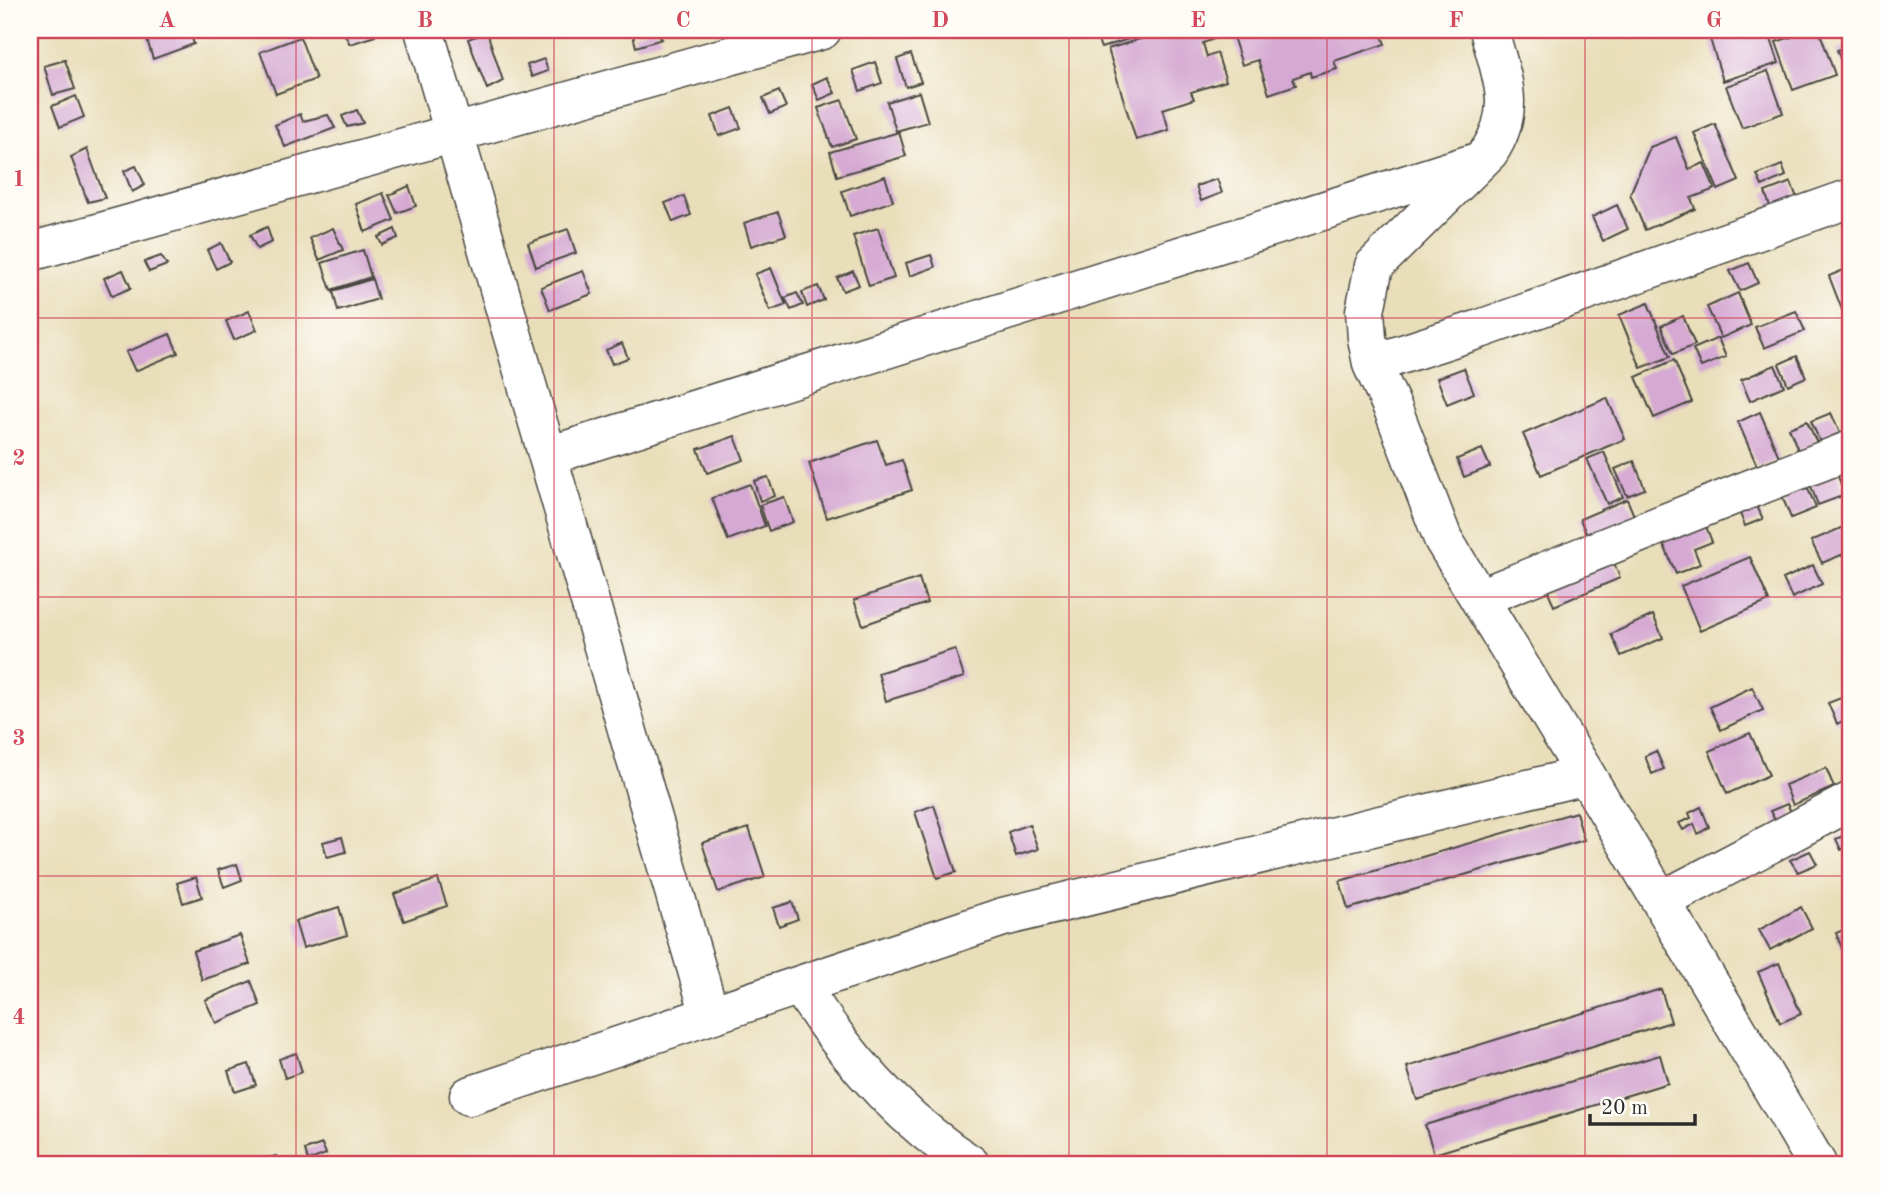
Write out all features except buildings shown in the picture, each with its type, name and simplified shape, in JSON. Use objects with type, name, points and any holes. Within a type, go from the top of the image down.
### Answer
[{"type":"street","points":[[424,30],[710,1015]]},
{"type":"street","points":[[30,253],[822,30]]},
{"type":"street","points":[[1489,30],[1505,93],[1503,128],[1497,141],[1480,161],[1374,266],[1365,311],[1372,364],[1393,409],[1443,539],[1817,1164]]},
{"type":"street","points":[[548,456],[1480,161]]},
{"type":"street","points":[[1372,364],[1480,329],[1851,198]]},
{"type":"street","points":[[1479,598],[1851,450]]},
{"type":"street","points":[[469,1096],[1003,917],[1586,775]]},
{"type":"street","points":[[1661,901],[1851,801]]},
{"type":"street","points":[[800,985],[830,1030],[877,1087],[912,1121],[970,1164]]}]
